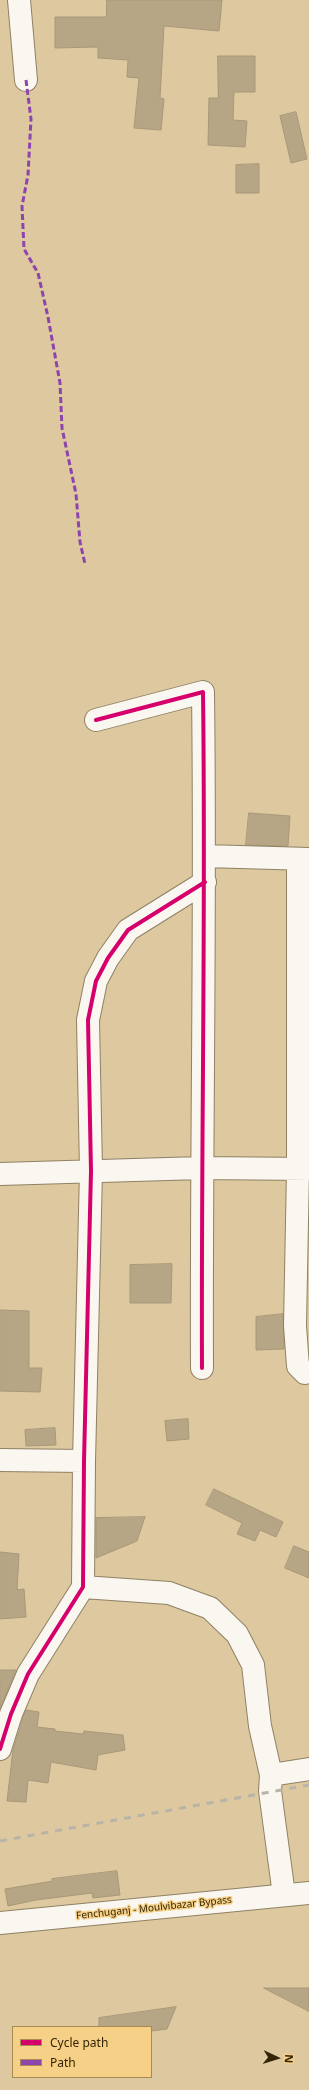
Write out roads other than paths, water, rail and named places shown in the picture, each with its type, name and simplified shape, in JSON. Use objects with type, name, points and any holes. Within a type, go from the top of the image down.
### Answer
[{"type":"main road","points":[[19,0],[26,80]]},
{"type":"main road","points":[[96,720],[203,692],[205,882],[201,1168],[202,1368]]},
{"type":"main road","points":[[205,856],[303,859],[303,1170],[295,1326],[298,1366],[305,1373]]},
{"type":"main road","points":[[0,1749],[10,1714],[28,1674],[83,1587],[84,1461],[91,1171],[88,1020],[96,981],[108,958],[128,930],[205,882]]},
{"type":"main road","points":[[0,1174],[201,1168],[303,1170]]},
{"type":"main road","points":[[0,1460],[84,1461]]},
{"type":"main road","points":[[83,1587],[169,1592],[210,1608],[237,1634],[253,1666],[260,1726],[271,1775],[270,1791],[284,1896]]},
{"type":"main road","points":[[271,1775],[309,1769]]},
{"type":"main road","name":"Fenchuganj - Moulvibazar Bypass","points":[[0,1923],[309,1893]]},
{"type":"railway","points":[[0,1841],[309,1785]]}]
